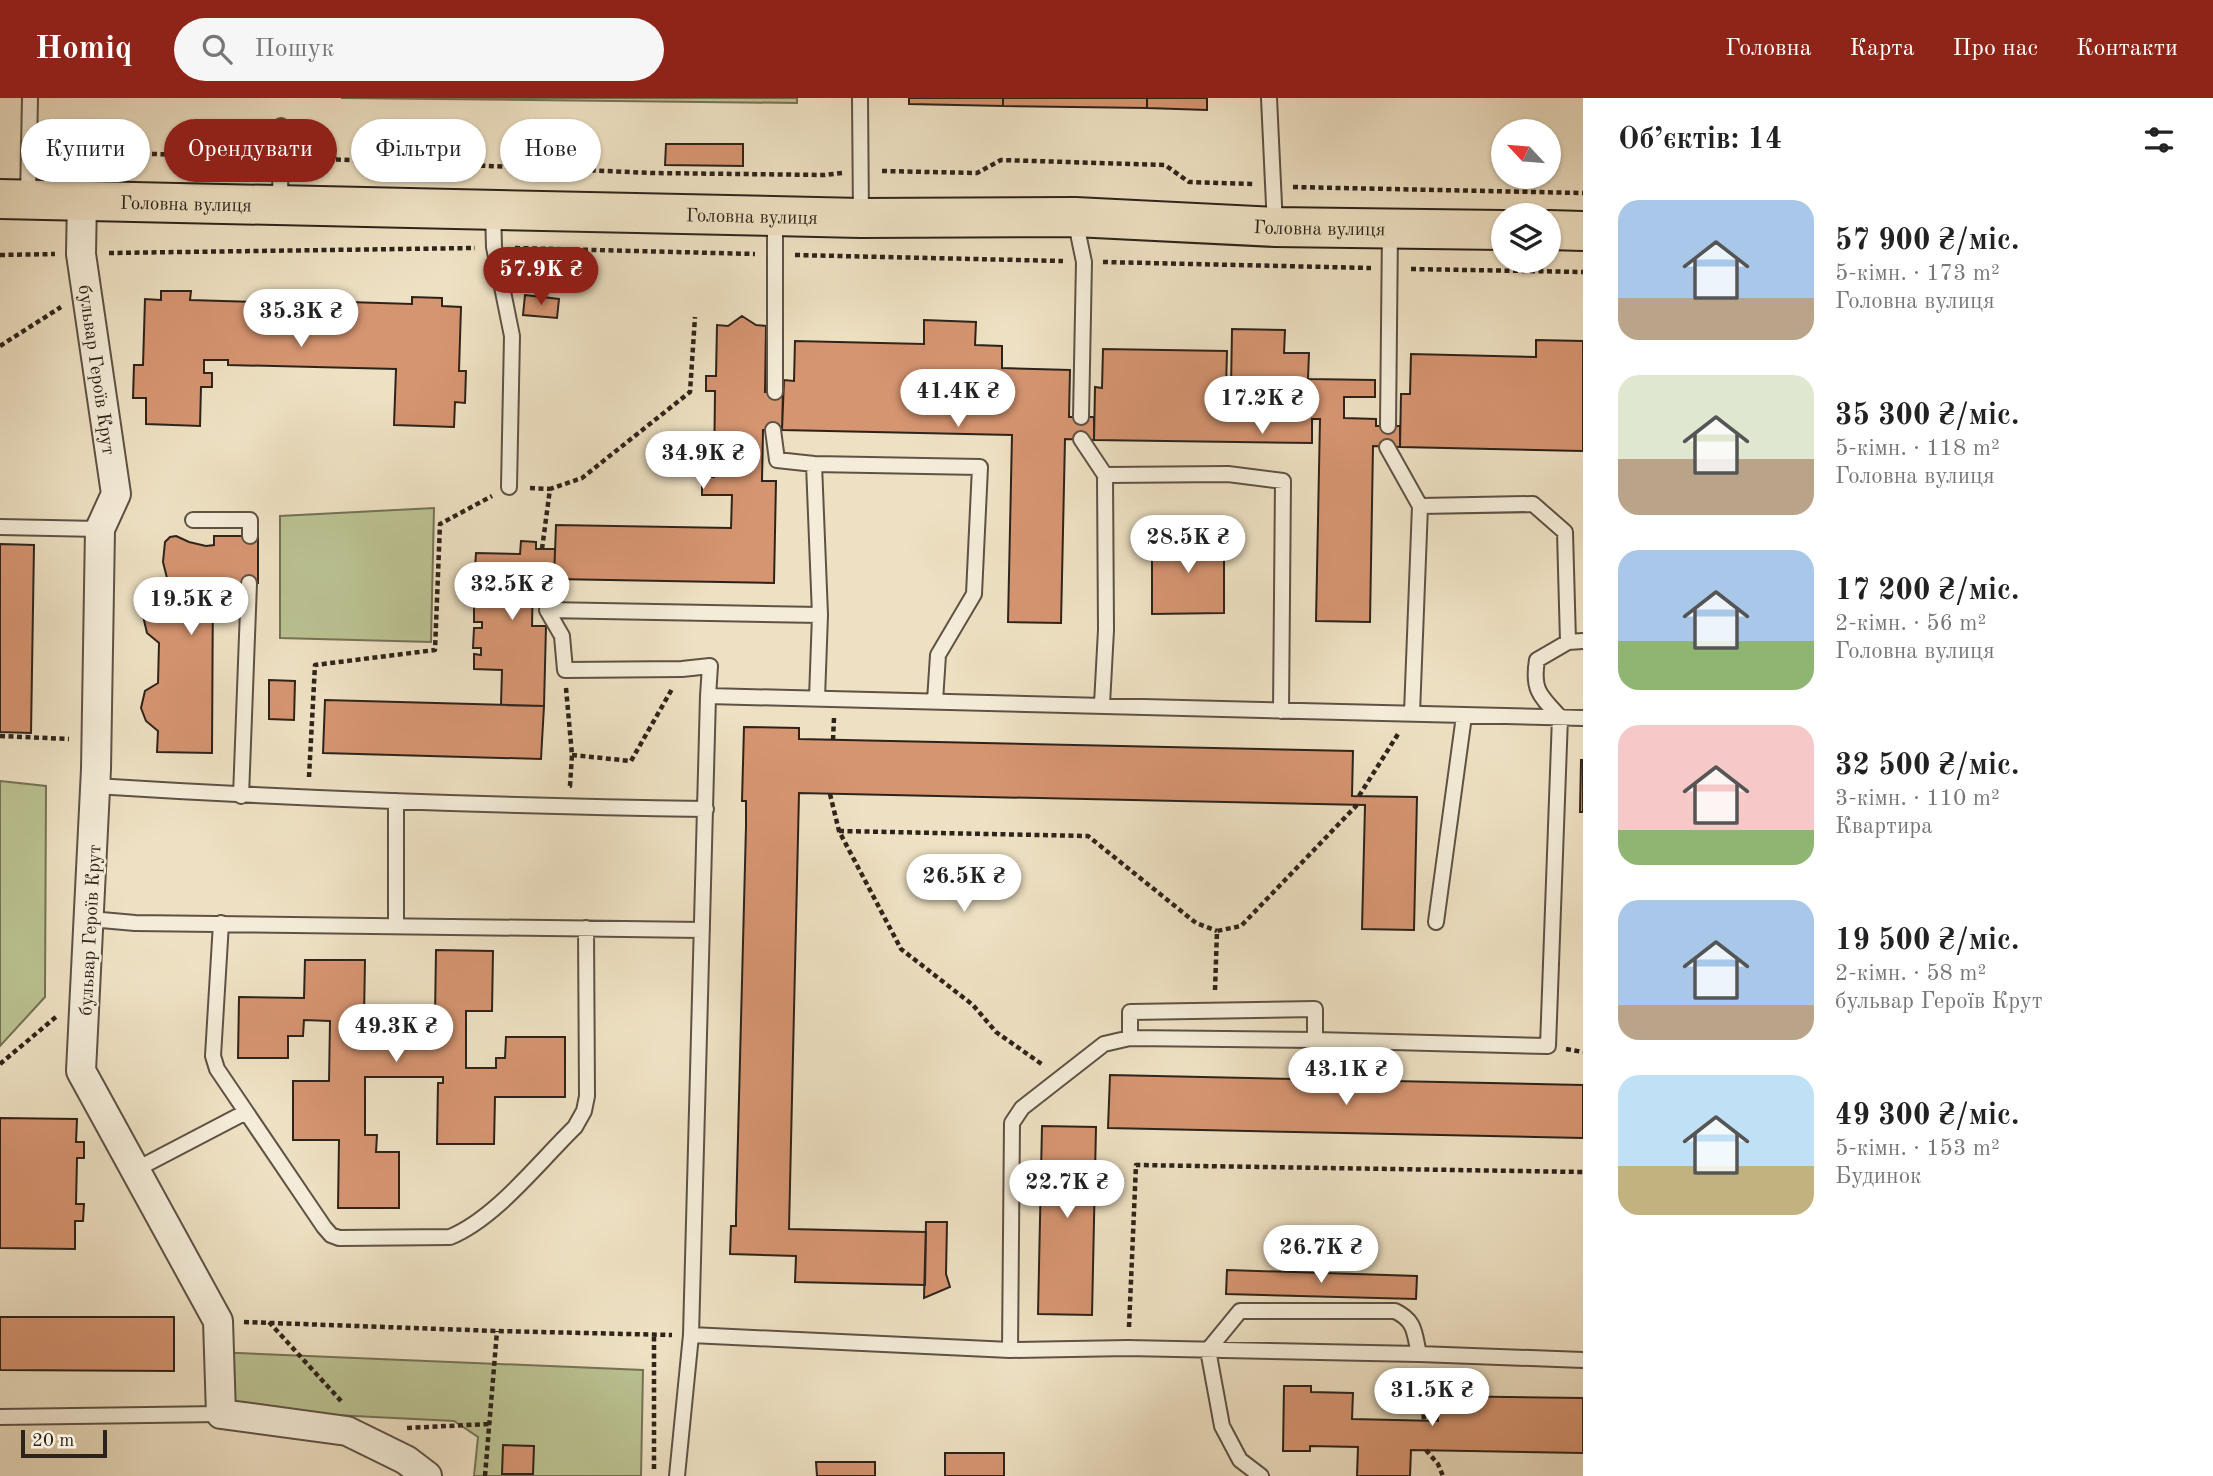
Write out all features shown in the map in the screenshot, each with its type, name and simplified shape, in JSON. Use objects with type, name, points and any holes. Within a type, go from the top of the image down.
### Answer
[{"type":"main road","name":"Головна вулиця","points":[[14,199],[861,218],[1075,217],[1275,227],[1491,230]]},
{"type":"main road","points":[[1561,230],[1583,231]]},
{"type":"street","name":"бульвар Героїв Крут","points":[[82,200],[81,254],[116,494],[100,529],[96,786],[82,1071],[218,1321],[221,1414]]},
{"type":"street","points":[[221,1414],[347,1431],[406,1460],[426,1476]]},
{"type":"lane","points":[[29,119],[30,98]]},
{"type":"lane","points":[[860,98],[861,218]]},
{"type":"lane","points":[[1269,98],[1275,227]]},
{"type":"lane","points":[[14,199],[21,174]]},
{"type":"lane","points":[[280,182],[280,205]]},
{"type":"lane","points":[[493,209],[494,247],[512,336],[509,487]]},
{"type":"lane","points":[[775,215],[775,392]]},
{"type":"lane","points":[[1075,217],[1084,262],[1081,417]]},
{"type":"lane","points":[[1388,426],[1390,228]]},
{"type":"lane","points":[[774,430],[777,460],[814,464],[980,467],[974,594],[938,655],[935,701]]},
{"type":"lane","points":[[1081,439],[1105,475],[1107,630],[1102,704]]},
{"type":"lane","points":[[1387,447],[1420,506],[1412,713]]},
{"type":"lane","points":[[814,464],[820,615],[817,698]]},
{"type":"lane","points":[[1105,475],[1228,474],[1283,481],[1282,711]]},
{"type":"lane","points":[[1420,506],[1533,505],[1565,532],[1567,642]]},
{"type":"lane","points":[[193,520],[250,520],[250,536]]},
{"type":"lane","points":[[0,527],[100,529]]},
{"type":"lane","points":[[241,796],[249,583]]},
{"type":"lane","points":[[677,1476],[691,1335],[710,666],[682,669],[565,670],[562,636],[547,610],[820,615]]},
{"type":"lane","points":[[1010,1350],[1012,1123],[1022,1108],[1104,1044],[1130,1038],[1548,1046],[1560,717],[1539,695],[1534,679],[1537,660],[1567,642],[1583,640]]},
{"type":"lane","points":[[708,696],[1583,718]]},
{"type":"lane","points":[[1436,922],[1464,716]]},
{"type":"lane","points":[[96,786],[241,796],[706,809]]},
{"type":"lane","points":[[396,801],[396,926]]},
{"type":"lane","points":[[90,919],[135,923],[702,930]]},
{"type":"lane","points":[[221,923],[213,1056],[216,1069],[331,1236],[339,1238],[450,1237],[465,1231],[492,1210],[575,1127],[584,1111],[587,1096],[586,928]]},
{"type":"lane","points":[[1130,1038],[1130,1012],[1315,1009],[1315,1040]]},
{"type":"lane","points":[[135,1170],[246,1112]]},
{"type":"lane","points":[[1261,1476],[1240,1460],[1222,1426],[1208,1350],[1240,1311],[1395,1311],[1407,1317],[1413,1325],[1419,1354]]},
{"type":"lane","points":[[691,1335],[1010,1350],[1128,1348],[1583,1360]]},
{"type":"lane","points":[[0,1417],[221,1414]]},
{"type":"path","points":[[337,160],[652,173],[825,175],[860,170],[977,173],[1001,160],[1165,165],[1189,182],[1245,183],[1273,187],[1583,193]]},
{"type":"path","points":[[0,346],[86,290]]},
{"type":"path","points":[[322,780],[308,780],[315,665],[435,650],[440,524],[509,487],[550,489],[582,478],[690,391],[695,317]]},
{"type":"path","points":[[542,549],[550,489]]},
{"type":"path","points":[[572,755],[631,761],[682,669]]},
{"type":"path","points":[[556,785],[570,786],[572,755],[565,670]]},
{"type":"path","points":[[1359,796],[1412,713]]},
{"type":"path","points":[[0,736],[97,740]]},
{"type":"path","points":[[830,794],[839,831],[901,949],[973,1005],[996,1032],[1060,1076]]},
{"type":"path","points":[[839,831],[1088,836],[1196,923],[1217,931],[1241,926],[1357,805]]},
{"type":"path","points":[[1215,991],[1217,931]]},
{"type":"path","points":[[0,1064],[87,991]]},
{"type":"path","points":[[1128,1348],[1136,1166],[1583,1172]]},
{"type":"path","points":[[218,1321],[691,1335]]},
{"type":"path","points":[[268,1322],[349,1409]]},
{"type":"path","points":[[485,1476],[497,1331]]},
{"type":"path","points":[[654,1334],[654,1476]]},
{"type":"path","points":[[1419,1354],[1424,1420]]},
{"type":"path","points":[[396,1428],[489,1424]]},
{"type":"path","points":[[1426,1450],[1438,1464],[1443,1476]]},
{"type":"green space","points":[[341,98],[797,98],[797,103]]},
{"type":"green space","points":[[434,508],[431,642],[280,638],[280,516]]},
{"type":"green space","points":[[0,781],[46,786],[45,997],[0,1046]]},
{"type":"green space","points":[[213,1352],[643,1370],[641,1476],[474,1476],[478,1437],[454,1421],[214,1409]]},
{"type":"building","points":[[909,98],[1003,98],[1003,106],[909,104]]},
{"type":"building","points":[[1003,98],[1147,98],[1147,108],[1003,106]]},
{"type":"building","points":[[1147,98],[1207,98],[1207,110],[1147,108]]},
{"type":"building","points":[[666,144],[743,144],[743,166],[665,165]]},
{"type":"building","points":[[161,291],[191,291],[190,300],[286,303],[286,293],[316,294],[316,301],[412,304],[412,297],[442,298],[442,306],[461,307],[459,371],[466,371],[465,403],[455,402],[454,427],[394,425],[396,369],[228,365],[228,360],[204,360],[204,373],[212,373],[212,387],[201,387],[200,426],[146,424],[146,398],[133,398],[134,365],[143,365],[145,299],[161,300]]},
{"type":"building","points":[[525,295],[559,299],[557,318],[523,315]]},
{"type":"building","points":[[742,316],[756,325],[766,326],[765,392],[783,392],[782,430],[763,430],[762,481],[776,481],[774,583],[554,579],[556,525],[731,528],[732,495],[702,495],[702,477],[714,477],[715,391],[706,391],[706,376],[716,376],[717,325],[728,326]]},
{"type":"building","points":[[924,320],[976,322],[975,345],[1002,346],[1002,368],[1070,370],[1069,417],[1094,417],[1094,440],[1065,439],[1061,623],[1008,622],[1012,435],[782,430],[784,380],[794,381],[795,341],[924,344]]},
{"type":"building","points":[[1232,329],[1285,330],[1284,353],[1309,353],[1308,379],[1375,380],[1375,397],[1344,397],[1344,418],[1376,419],[1376,426],[1400,426],[1400,447],[1373,446],[1370,622],[1316,621],[1320,419],[1312,419],[1312,443],[1094,440],[1095,387],[1102,388],[1103,349],[1227,351],[1226,389],[1231,389]]},
{"type":"building","points":[[1536,340],[1583,341],[1583,451],[1400,447],[1401,394],[1410,394],[1411,354],[1536,357]]},
{"type":"building","points":[[176,536],[206,546],[214,545],[214,536],[258,536],[258,583],[230,583],[230,579],[213,579],[212,753],[157,752],[158,731],[146,721],[141,708],[145,691],[158,683],[159,643],[147,633],[143,616],[150,603],[159,598],[159,578],[167,578],[163,562],[165,542]]},
{"type":"building","points":[[1152,537],[1224,537],[1224,613],[1152,614]]},
{"type":"building","points":[[521,541],[536,542],[536,549],[555,549],[554,579],[533,578],[532,626],[546,626],[544,706],[501,705],[502,670],[474,669],[474,654],[481,655],[481,648],[473,648],[474,628],[482,628],[482,622],[474,622],[474,601],[482,601],[482,595],[475,595],[476,574],[482,574],[483,568],[475,568],[476,553],[520,554]]},
{"type":"building","points":[[0,544],[34,545],[31,733],[0,732]]},
{"type":"building","points":[[269,680],[295,681],[294,720],[269,719]]},
{"type":"building","points":[[325,700],[544,706],[541,759],[323,753]]},
{"type":"building","points":[[744,727],[799,728],[799,739],[1353,751],[1352,796],[1417,797],[1414,930],[1362,929],[1365,805],[799,793],[789,1229],[926,1232],[925,1285],[795,1282],[796,1256],[730,1254],[731,1226],[736,1226],[746,826],[746,801],[742,801]]},
{"type":"building","points":[[1583,760],[1583,812],[1580,812]]},
{"type":"building","points":[[436,950],[493,951],[492,1011],[466,1011],[466,1068],[496,1068],[496,1058],[505,1058],[506,1037],[565,1037],[565,1097],[495,1097],[494,1144],[437,1144],[438,1083],[443,1083],[443,1077],[365,1077],[365,1135],[377,1135],[376,1152],[399,1152],[399,1208],[338,1208],[339,1140],[293,1140],[293,1081],[329,1081],[330,1021],[304,1020],[303,1036],[288,1036],[288,1058],[238,1058],[239,997],[304,998],[305,960],[365,960],[364,1017],[435,1017]]},
{"type":"building","points":[[1110,1075],[1583,1085],[1583,1138],[1108,1128]]},
{"type":"building","points":[[0,1118],[77,1119],[76,1142],[84,1142],[84,1158],[77,1158],[76,1204],[84,1204],[83,1221],[75,1221],[75,1249],[0,1248]]},
{"type":"building","points":[[1042,1126],[1096,1127],[1092,1315],[1038,1314]]},
{"type":"building","points":[[926,1222],[947,1222],[946,1274],[950,1287],[924,1298]]},
{"type":"building","points":[[1227,1270],[1417,1276],[1416,1299],[1226,1294]]},
{"type":"building","points":[[0,1317],[174,1317],[174,1371],[0,1370]]},
{"type":"building","points":[[1284,1386],[1311,1386],[1311,1392],[1353,1393],[1352,1419],[1438,1421],[1438,1396],[1583,1398],[1583,1453],[1411,1450],[1410,1476],[1357,1476],[1358,1447],[1310,1446],[1310,1451],[1283,1451]]},
{"type":"building","points":[[503,1445],[534,1446],[533,1474],[502,1474]]},
{"type":"building","points":[[945,1453],[1004,1453],[1004,1476],[945,1476]]},
{"type":"building","points":[[816,1462],[875,1462],[875,1476],[817,1476]]}]
